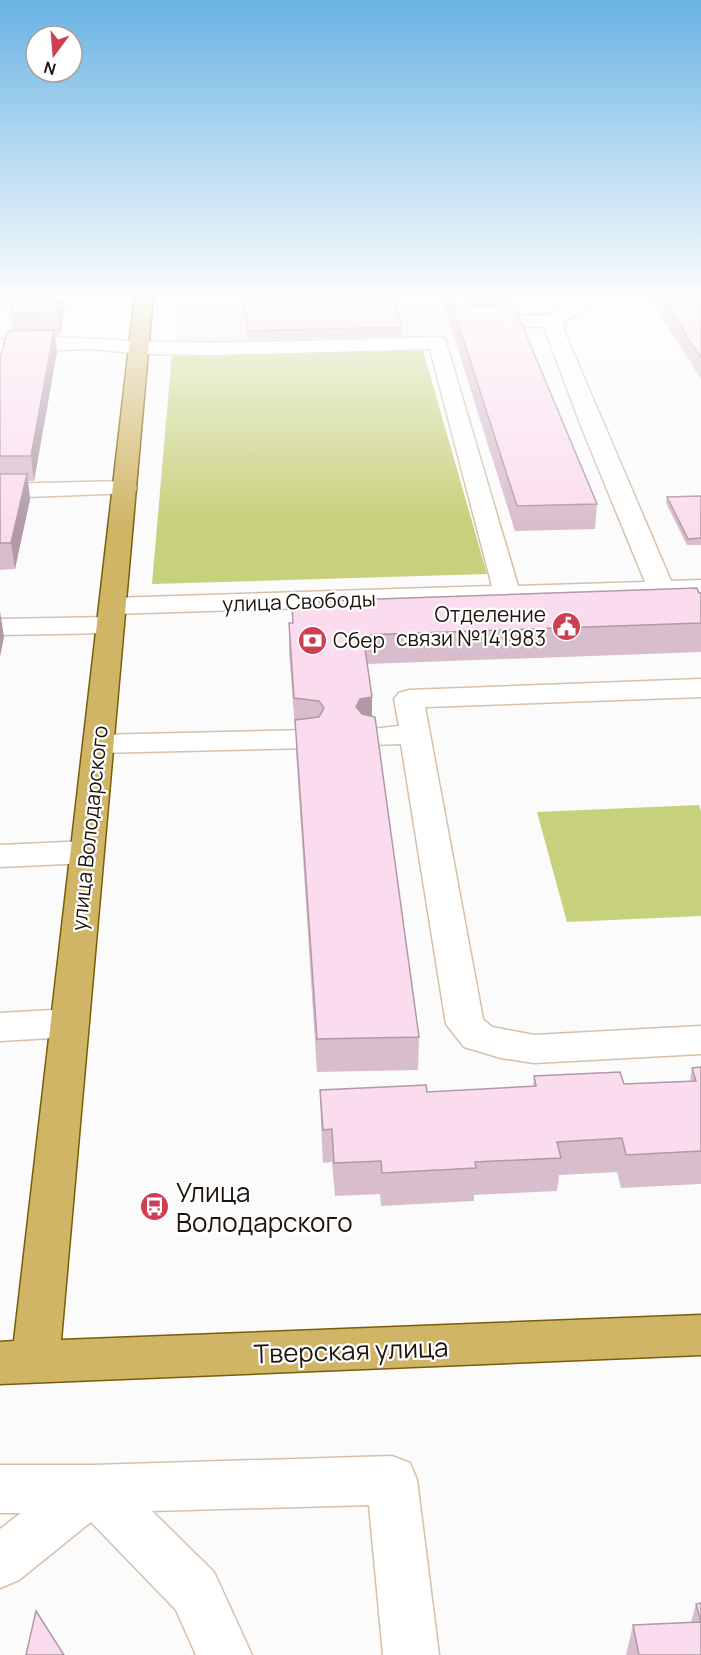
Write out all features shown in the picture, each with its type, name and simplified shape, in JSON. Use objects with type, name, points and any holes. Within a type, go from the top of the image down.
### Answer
[{"type":"main road","name":"улица Володарского","points":[[17,1362],[70,1023],[136,372]]},
{"type":"main road","name":"Тверская улица","points":[[17,1362],[701,1335]]},
{"type":"street","points":[[446,372],[507,594]]},
{"type":"street","points":[[570,372],[661,589]]},
{"type":"street","points":[[0,491],[125,488]]},
{"type":"street","name":"улица Свободы","points":[[0,627],[111,616],[507,594],[701,588]]},
{"type":"street","points":[[701,688],[409,699],[465,1024],[478,1037],[501,1044],[534,1049],[701,1040]]},
{"type":"street","points":[[373,736],[415,735]]},
{"type":"street","points":[[98,744],[308,739]]},
{"type":"street","points":[[0,856],[87,852]]},
{"type":"street","points":[[0,1027],[70,1023]]},
{"type":"street","points":[[0,1489],[93,1489],[392,1480],[411,1655]]},
{"type":"street","points":[[0,1562],[93,1489]]},
{"type":"street","points":[[93,1489],[195,1591],[224,1655]]},
{"type":"green space","points":[[170,372],[429,372],[487,574],[152,584]]},
{"type":"green space","points":[[699,805],[701,811],[701,916],[567,922],[537,812]]},
{"type":"building","points":[[0,372],[46,372],[31,456],[0,456]]},
{"type":"building","points":[[474,372],[542,372],[597,504],[517,506]]},
{"type":"building","points":[[0,474],[27,474],[11,543],[0,543]]},
{"type":"building","points":[[701,496],[701,538],[688,539],[667,497]]},
{"type":"building","points":[[697,588],[701,593],[701,623],[363,635],[372,697],[360,699],[356,707],[362,714],[375,717],[419,1037],[317,1039],[295,720],[319,717],[324,708],[319,701],[294,698],[289,623],[293,623],[292,607],[320,606],[319,601]]},
{"type":"building","points":[[701,1067],[701,1151],[626,1155],[622,1138],[557,1142],[561,1158],[475,1162],[476,1168],[382,1173],[381,1161],[334,1163],[332,1129],[323,1130],[320,1090],[426,1085],[427,1092],[536,1086],[534,1076],[620,1072],[624,1084],[696,1081],[692,1068]]},
{"type":"building","points":[[701,1603],[701,1622],[696,1604]]},
{"type":"building","points":[[36,1611],[64,1655],[26,1655]]},
{"type":"building","points":[[701,1622],[701,1655],[639,1655],[633,1625]]},
{"type":"place","name":"Отделение связи №141983","points":[[567,626]]},
{"type":"place","name":"Сбер","points":[[312,640]]},
{"type":"place","name":"Улица Володарского","points":[[155,1207]]}]
